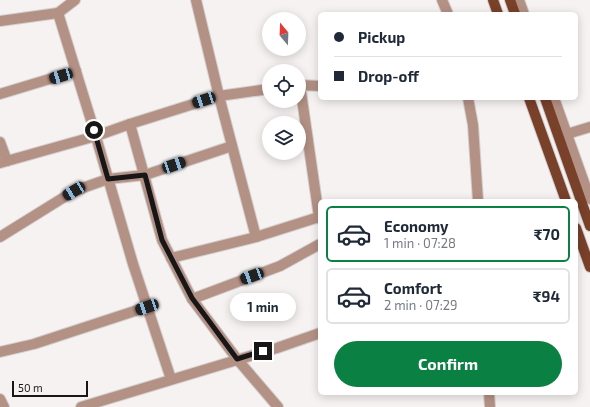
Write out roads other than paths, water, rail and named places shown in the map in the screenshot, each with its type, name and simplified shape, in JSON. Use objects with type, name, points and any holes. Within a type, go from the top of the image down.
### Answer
[{"type":"main road","points":[[493,0],[497,12]]},
{"type":"main road","points":[[510,0],[514,12]]},
{"type":"main road","points":[[530,100],[565,199]]},
{"type":"main road","points":[[545,100],[590,226]]},
{"type":"main road","points":[[578,234],[590,267]]},
{"type":"street","points":[[0,21],[58,13],[75,0]]},
{"type":"street","points":[[196,0],[218,96],[256,237]]},
{"type":"street","points":[[442,0],[447,12]]},
{"type":"street","points":[[519,0],[523,12]]},
{"type":"street","points":[[58,13],[133,264],[171,379]]},
{"type":"street","points":[[0,94],[76,71]]},
{"type":"street","points":[[306,86],[318,86]]},
{"type":"street","points":[[0,142],[3,162],[96,136],[218,96],[262,90]]},
{"type":"street","points":[[468,100],[473,125],[478,199]]},
{"type":"street","points":[[555,100],[590,199]]},
{"type":"street","points":[[303,108],[318,205]]},
{"type":"street","points":[[130,124],[162,240],[192,298],[237,359],[278,407]]},
{"type":"street","points":[[568,134],[590,127]]},
{"type":"street","points":[[0,237],[74,191],[108,179],[145,175],[232,146]]},
{"type":"street","points":[[172,258],[256,237],[318,219]]},
{"type":"street","points":[[192,298],[280,266],[318,245]]},
{"type":"street","points":[[0,352],[34,344],[147,307]]},
{"type":"street","points":[[81,407],[277,348],[318,334]]},
{"type":"street","points":[[489,395],[490,407]]},
{"type":"street","points":[[0,399],[4,407]]}]
